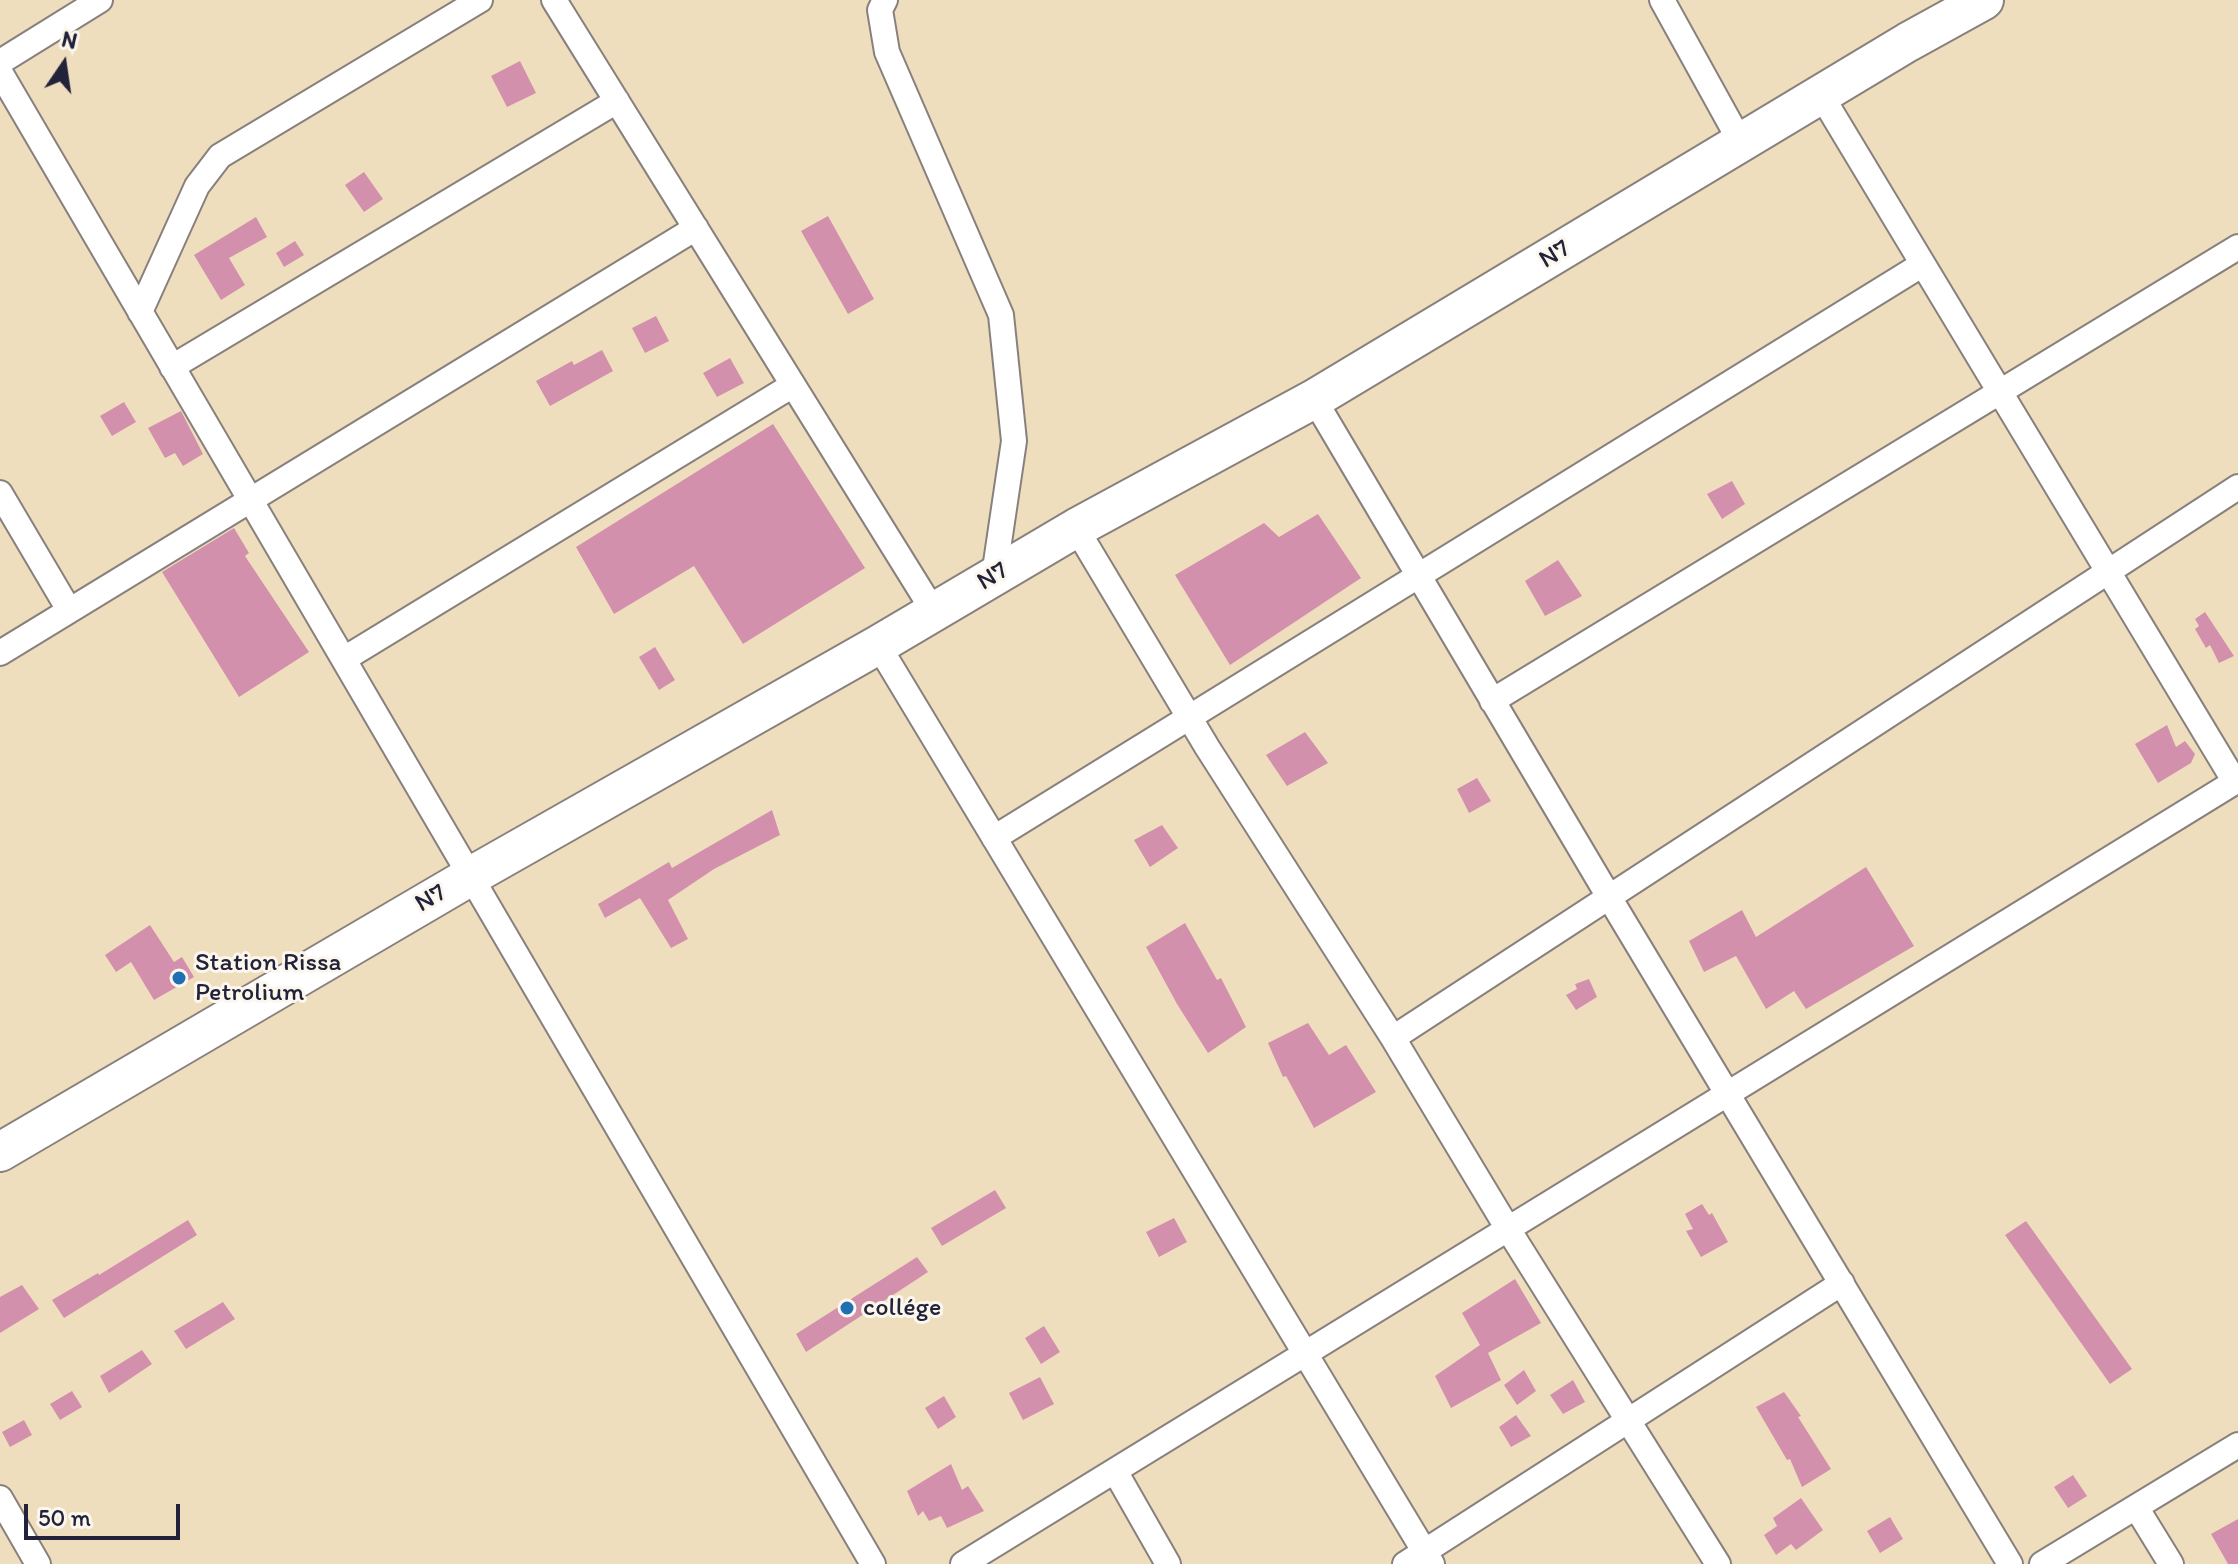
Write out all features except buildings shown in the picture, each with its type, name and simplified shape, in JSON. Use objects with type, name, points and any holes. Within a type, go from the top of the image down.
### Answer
[{"type":"main road","name":"N7","points":[[0,1152],[471,876],[878,645],[1076,528],[1314,399],[1984,0]]},
{"type":"street","points":[[0,62],[100,0]]},
{"type":"street","points":[[140,312],[197,186],[220,156],[480,0]]},
{"type":"street","points":[[554,0],[934,612]]},
{"type":"street","points":[[1662,0],[1741,143]]},
{"type":"street","points":[[879,3],[887,52],[1001,315],[1014,441],[994,576]]},
{"type":"street","points":[[0,72],[873,1564]]},
{"type":"street","points":[[963,1564],[2236,781],[1821,95]]},
{"type":"street","points":[[172,367],[617,101]]},
{"type":"street","points":[[0,653],[696,228]]},
{"type":"street","points":[[1492,701],[2238,247]]},
{"type":"street","points":[[994,838],[1923,264]]},
{"type":"street","points":[[344,659],[793,385]]},
{"type":"street","points":[[1314,399],[2010,1564]]},
{"type":"street","points":[[1393,1038],[2238,487]]},
{"type":"street","points":[[0,493],[69,610]]},
{"type":"street","points":[[1076,528],[1189,718],[1393,1038],[1508,1229],[1718,1564]]},
{"type":"street","points":[[878,645],[1305,1354],[1420,1560],[1842,1283]]},
{"type":"street","points":[[2042,1564],[2238,1445]]},
{"type":"street","points":[[1115,1471],[1168,1564]]},
{"type":"street","points":[[0,1498],[38,1564]]},
{"type":"street","points":[[2136,1507],[2171,1564]]},
{"type":"place","name":"Station Rissa Petrolium","points":[[179,978]]},
{"type":"place","name":"collége","points":[[847,1308]]}]
